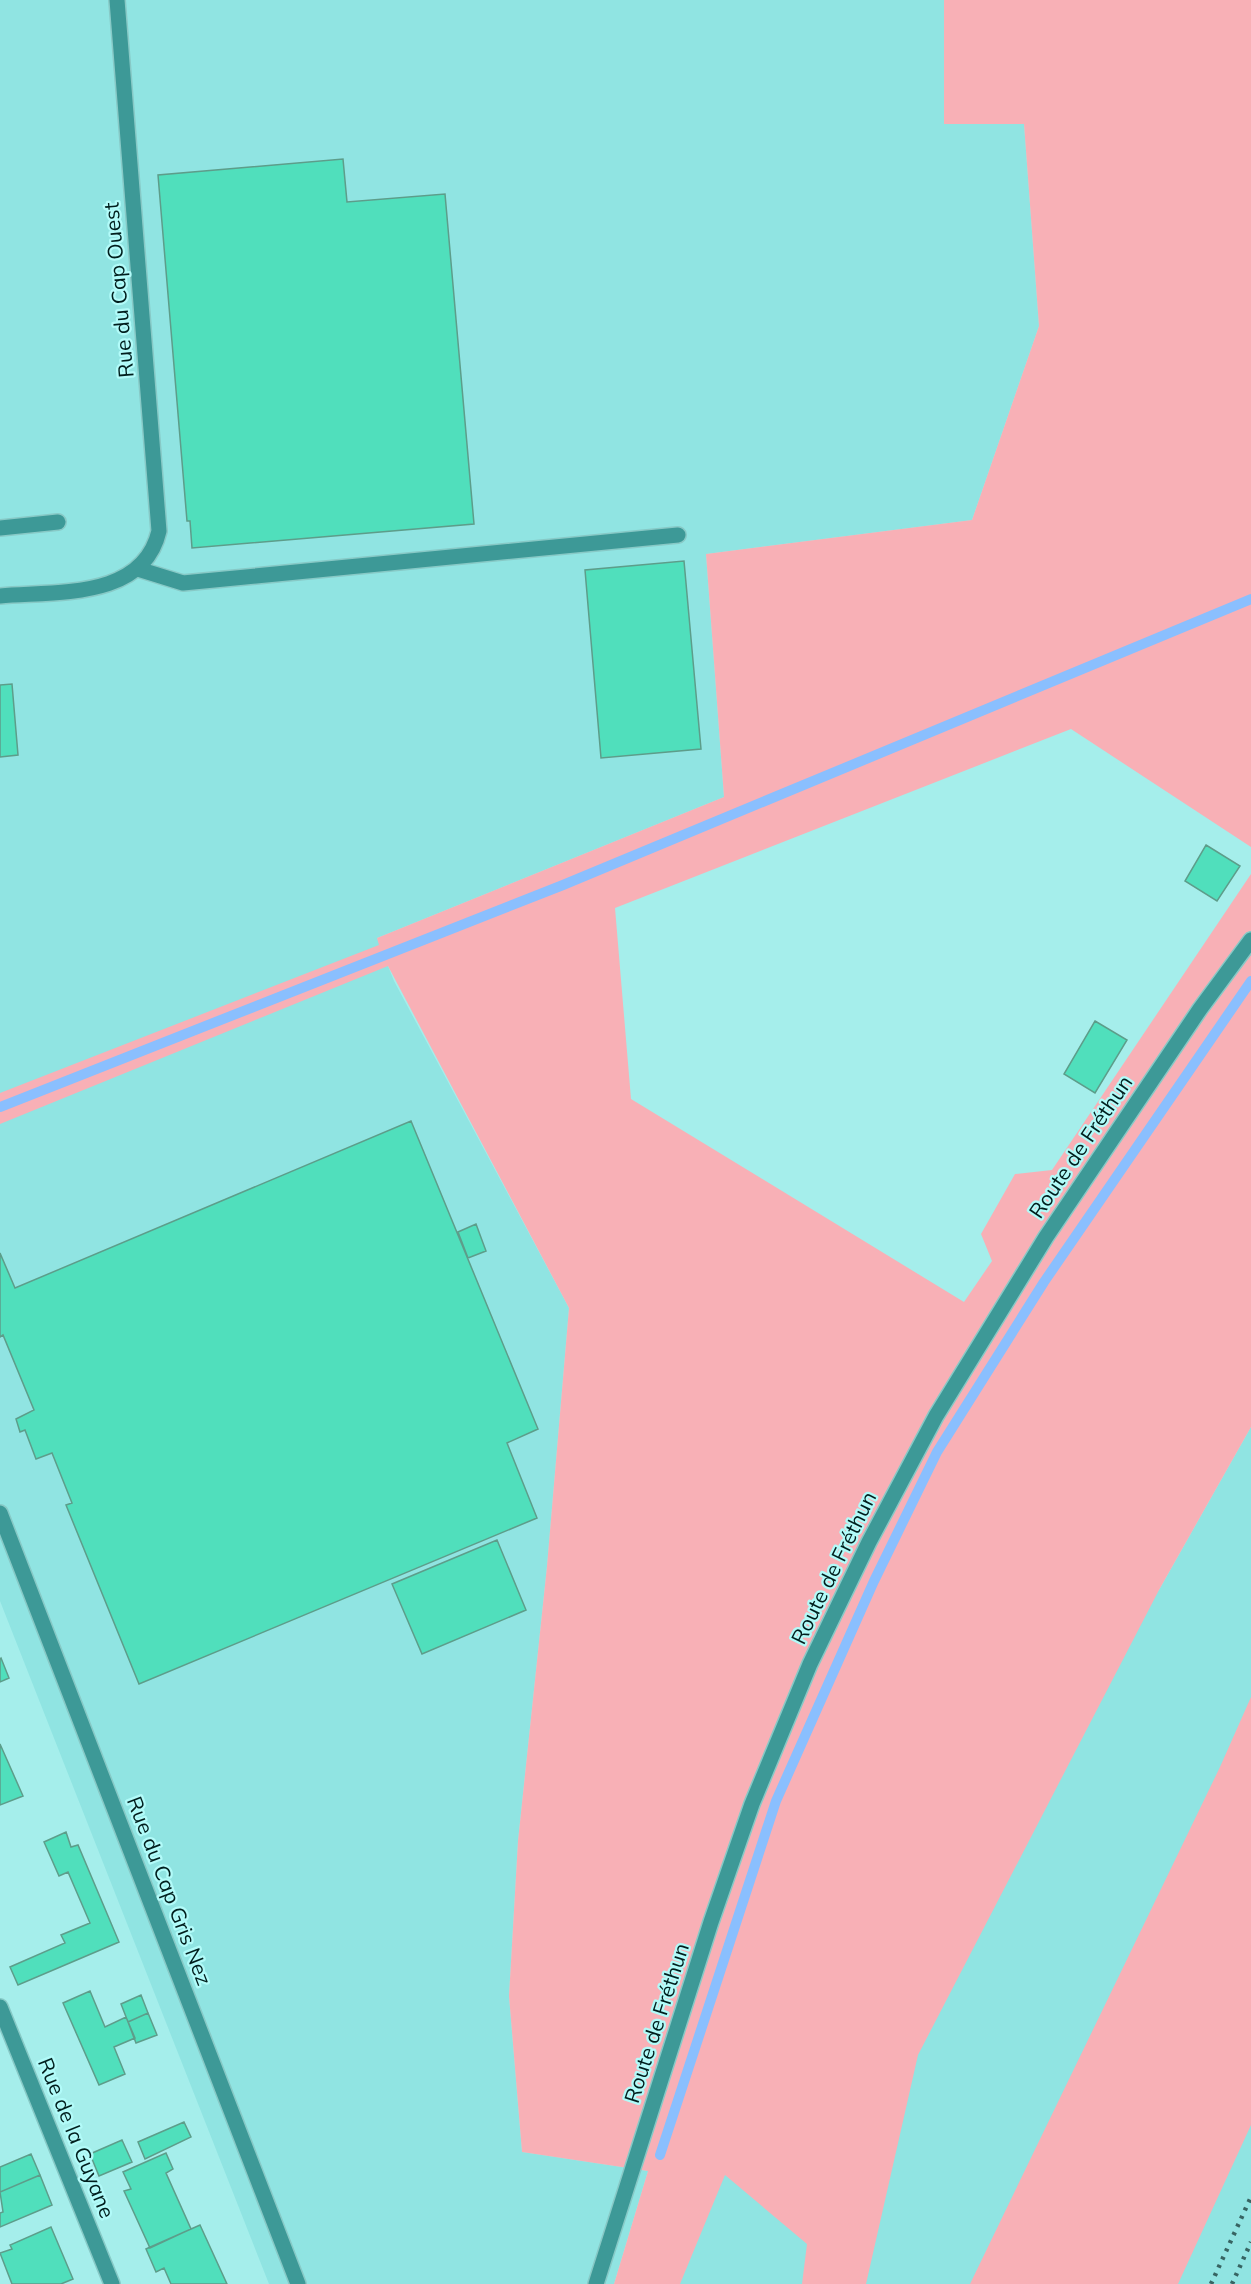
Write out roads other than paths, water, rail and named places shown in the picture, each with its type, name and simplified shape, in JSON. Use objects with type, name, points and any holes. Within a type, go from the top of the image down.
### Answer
[{"type":"street","name":"Rue du Cap Ouest","points":[[117,0],[159,517],[156,545],[149,558],[138,569]]},
{"type":"street","points":[[0,528],[58,522]]},
{"type":"street","points":[[0,596],[97,587],[126,577],[138,569],[183,583],[678,535]]},
{"type":"street","name":"Route de Fréthun","points":[[596,2284],[711,1922],[752,1804],[810,1664],[869,1542],[936,1416],[1046,1237],[1200,1010],[1251,940]]},
{"type":"street","name":"Rue du Cap Gris Nez","points":[[0,1513],[298,2284]]},
{"type":"street","name":"Rue de la Guyane","points":[[0,2007],[112,2284]]},
{"type":"waterway","points":[[0,1107],[563,885],[1251,599]]},
{"type":"waterway","points":[[660,2155],[776,1801],[874,1581],[937,1452],[1044,1282],[1251,981]]},
{"type":"railway","points":[[1211,2284],[1251,2197]]},
{"type":"railway","points":[[1232,2284],[1251,2242]]}]
